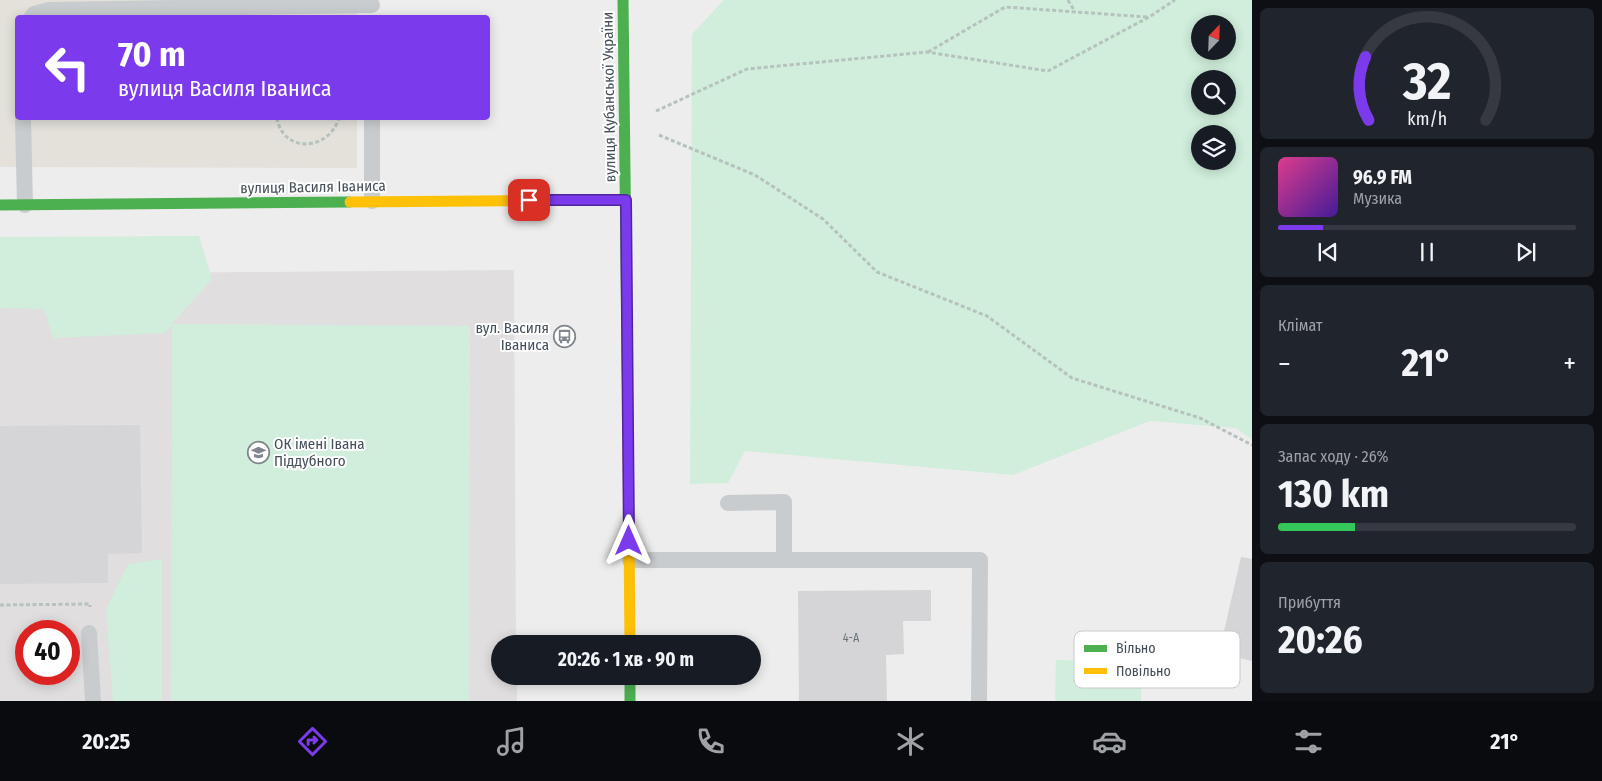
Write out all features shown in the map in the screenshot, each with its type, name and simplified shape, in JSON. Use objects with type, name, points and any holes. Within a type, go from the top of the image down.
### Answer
[{"type":"street","name":"вулиця Кубанської України","points":[[623,0],[630,635]]},
{"type":"street","name":"вулиця Василя Іваниса","points":[[0,205],[626,200]]},
{"type":"street","points":[[630,685],[630,701]]},
{"type":"lane","points":[[33,15],[49,10],[372,7]]},
{"type":"lane","points":[[23,120],[25,205]]},
{"type":"lane","points":[[372,120],[372,201]]},
{"type":"lane","points":[[728,503],[784,502],[784,560]]},
{"type":"lane","points":[[630,560],[980,560],[979,701]]},
{"type":"lane","points":[[89,633],[92,701]]},
{"type":"path","points":[[1068,0],[1075,12]]},
{"type":"path","points":[[656,111],[747,69],[927,52],[1048,71],[1149,17],[1175,0]]},
{"type":"path","points":[[927,52],[1005,7],[1149,17]]},
{"type":"path","points":[[278,120],[285,134],[294,141],[306,144],[319,142],[329,136],[338,120]]},
{"type":"path","points":[[659,135],[755,174],[824,219],[877,272],[987,316],[1072,378],[1200,418],[1252,444]]},
{"type":"path","points":[[0,606],[90,604],[89,633]]},
{"type":"shaded area","points":[[0,0],[357,0],[357,15],[15,15],[15,120],[357,120],[357,168],[0,167]]},
{"type":"shaded area","name":"ОК імені Івана Піддубного","points":[[514,270],[516,635],[491,635],[491,685],[517,685],[517,701],[0,701],[0,274]]},
{"type":"green space","points":[[724,0],[1252,0],[1252,440],[1236,428],[1150,421],[1013,475],[745,451],[728,483],[690,484],[692,34]]},
{"type":"green space","points":[[199,236],[212,279],[172,324],[470,326],[469,701],[171,701],[172,325],[164,333],[53,338],[44,309],[0,308],[0,237]]},
{"type":"green space","points":[[162,559],[162,701],[113,701],[106,610],[128,564]]},
{"type":"green space","points":[[1056,660],[1074,660],[1074,688],[1141,688],[1141,701],[1055,701]]},
{"type":"building","points":[[140,425],[142,553],[108,554],[108,583],[0,584],[0,426]]},
{"type":"building","points":[[1241,557],[1252,559],[1252,661],[1240,658],[1240,631],[1224,631]]},
{"type":"building","points":[[931,590],[931,621],[903,621],[904,654],[886,655],[887,701],[799,701],[798,591]]},
{"type":"traffic: fast","points":[[623,0],[628,433]]},
{"type":"traffic: fast","points":[[0,205],[350,202]]},
{"type":"traffic: fast","points":[[630,685],[630,701]]},
{"type":"traffic: slow","points":[[350,202],[626,200]]},
{"type":"traffic: slow","points":[[628,433],[630,635]]},
{"type":"place","name":"вул. Василя Іваниса","points":[[565,337]]},
{"type":"place","name":"ОК імені Івана Піддубного","points":[[258,453]]},
{"type":"route","points":[[529,200],[626,200],[629,541]]}]
